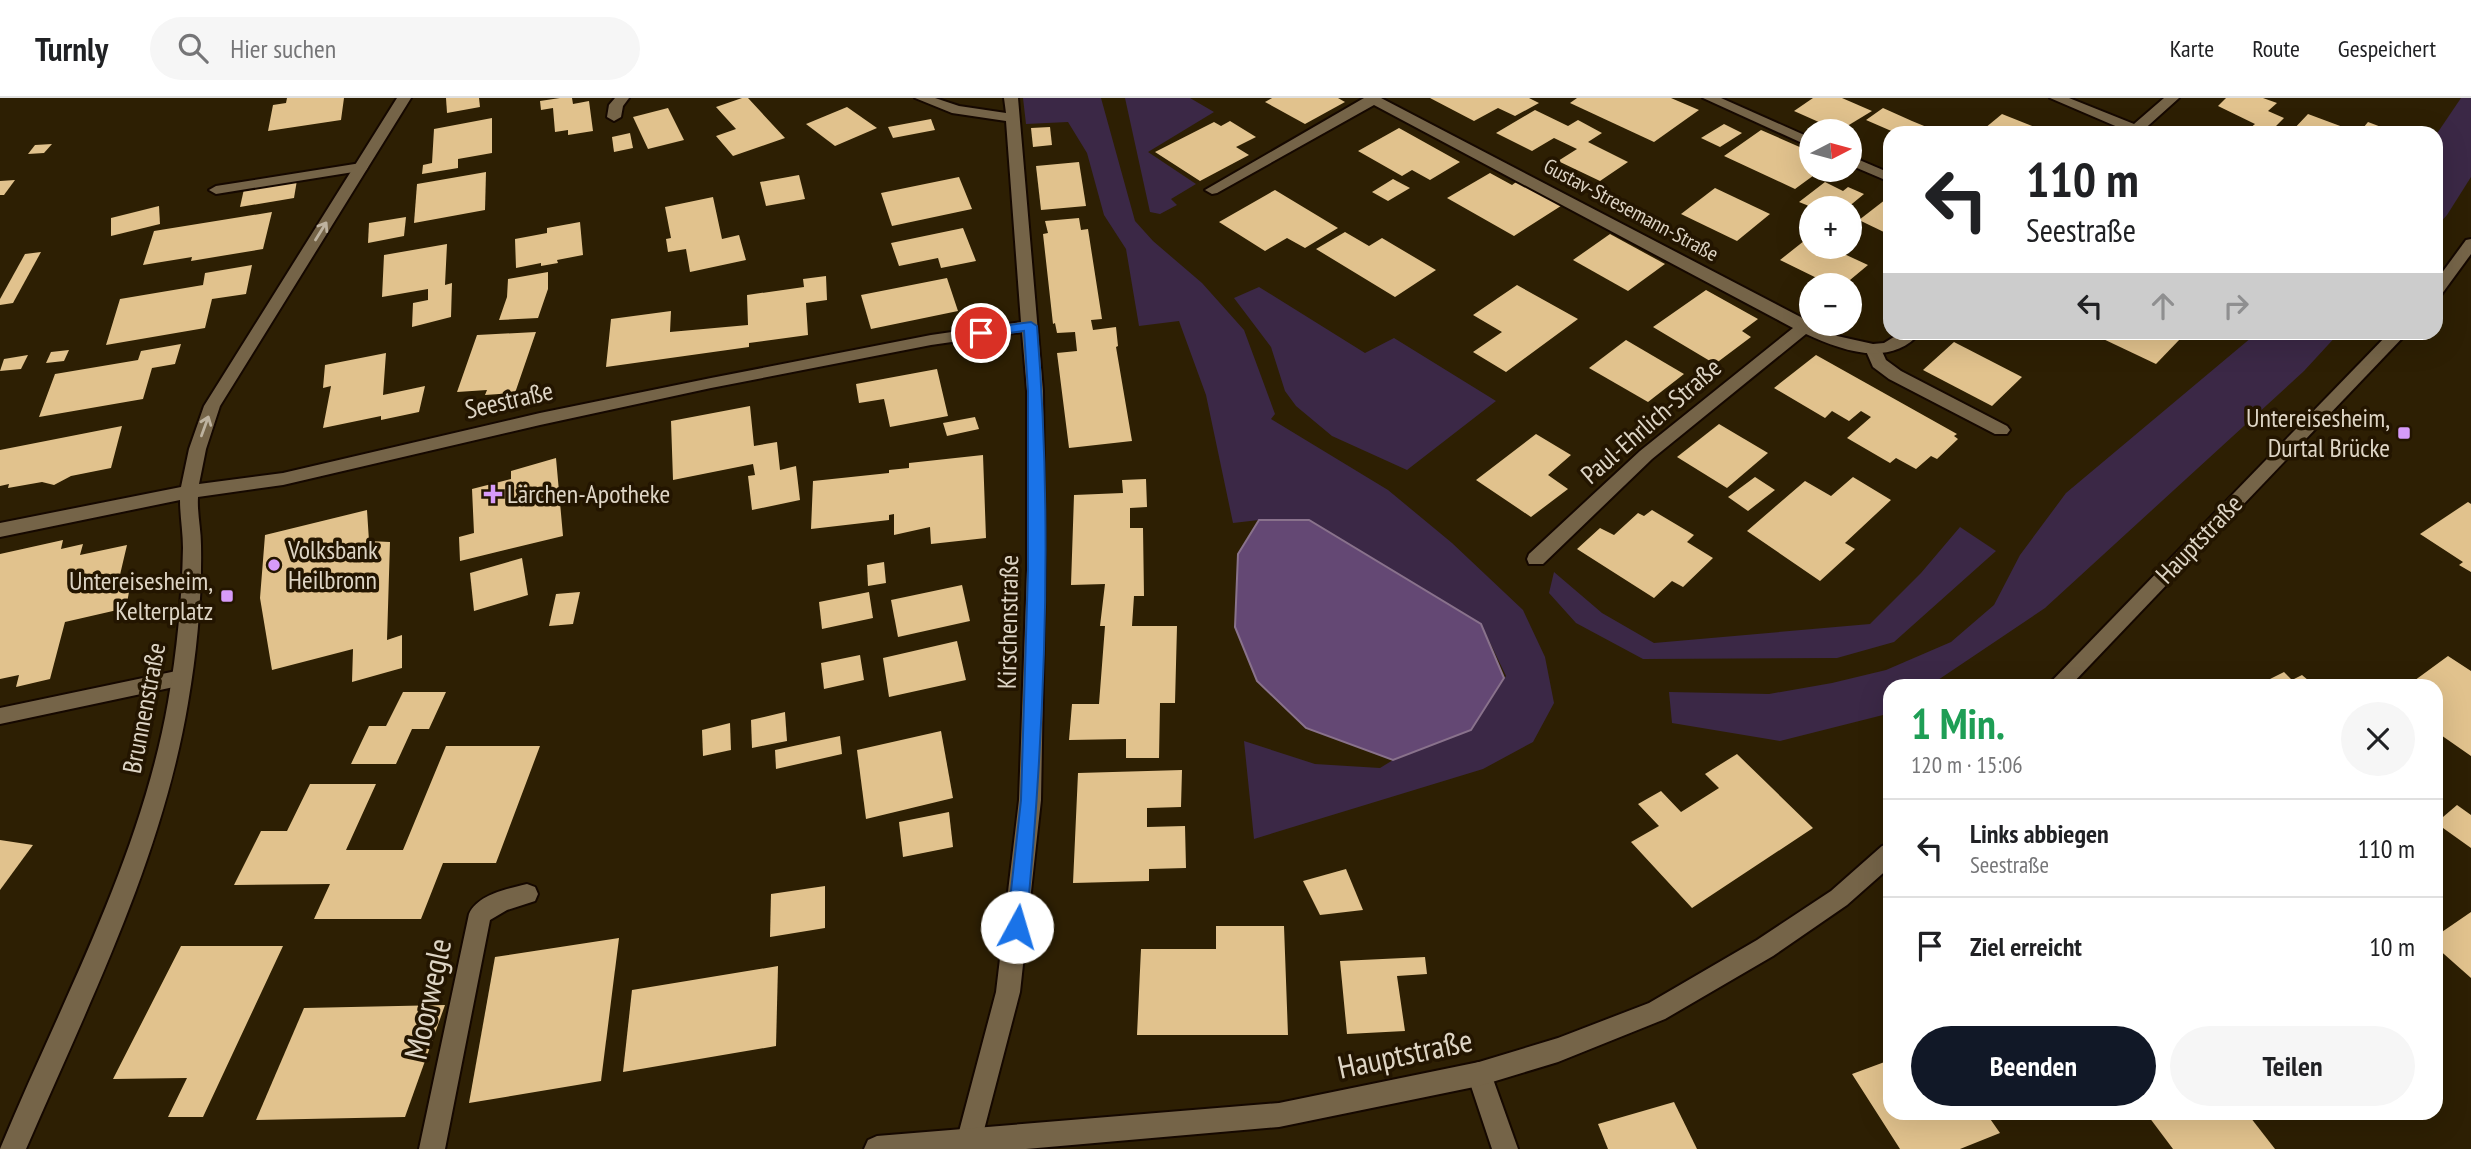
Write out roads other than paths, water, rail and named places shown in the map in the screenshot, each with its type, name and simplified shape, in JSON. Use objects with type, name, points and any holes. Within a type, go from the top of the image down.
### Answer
[{"type":"street","name":"Brunnenstraße","points":[[13,1149],[92,967],[149,822],[174,724],[181,678],[187,636],[191,557],[189,492],[199,444],[212,406],[404,98]]},
{"type":"street","points":[[614,117],[616,105],[622,98]]},
{"type":"street","points":[[922,98],[957,110],[1014,118]]},
{"type":"street","name":"Kirschenstraße","points":[[969,1143],[1008,992],[1030,800],[1036,570],[1035,391],[1011,98]]},
{"type":"street","points":[[1710,98],[1799,138]]},
{"type":"street","points":[[2057,98],[2122,126]]},
{"type":"street","points":[[2140,126],[2172,98]]},
{"type":"street","points":[[1212,190],[1372,99]]},
{"type":"street","name":"Gustav-Stresemann-Straße","points":[[1372,99],[1799,324]]},
{"type":"street","points":[[1862,165],[1883,175]]},
{"type":"street","points":[[216,190],[360,167]]},
{"type":"street","points":[[2443,282],[2471,243]]},
{"type":"street","name":"Seestraße","points":[[0,530],[189,492],[283,479],[540,419],[711,383],[931,340],[1031,326]]},
{"type":"street","name":"Paul-Ehrlich-Straße","points":[[1536,559],[1646,455],[1799,331]]},
{"type":"street","name":"Gustav-Stresemann-Straße","points":[[1824,336],[1847,346],[1874,351]]},
{"type":"street","points":[[1901,340],[1887,349],[1874,351],[1879,363],[1895,375],[2001,430]]},
{"type":"street","name":"Hauptstraße","points":[[2064,679],[2392,340]]},
{"type":"street","points":[[0,716],[181,678]]},
{"type":"street","name":"Hauptstraße","points":[[877,1149],[1279,1115],[1479,1074],[1558,1049],[1657,1011],[1765,948],[1829,905],[1883,859]]},
{"type":"street","name":"Moorwegle","points":[[432,1149],[480,914],[501,901],[527,894]]},
{"type":"street","points":[[1479,1074],[1506,1149]]},
{"type":"place","name":"Untereisesheim, Durtal Brücke","points":[[2404,433]]},
{"type":"place","name":"Lärchen-Apotheke","points":[[493,494]]},
{"type":"place","name":"Volksbank Heilbronn","points":[[274,565]]},
{"type":"place","name":"Untereisesheim, Kelterplatz","points":[[227,596]]}]
